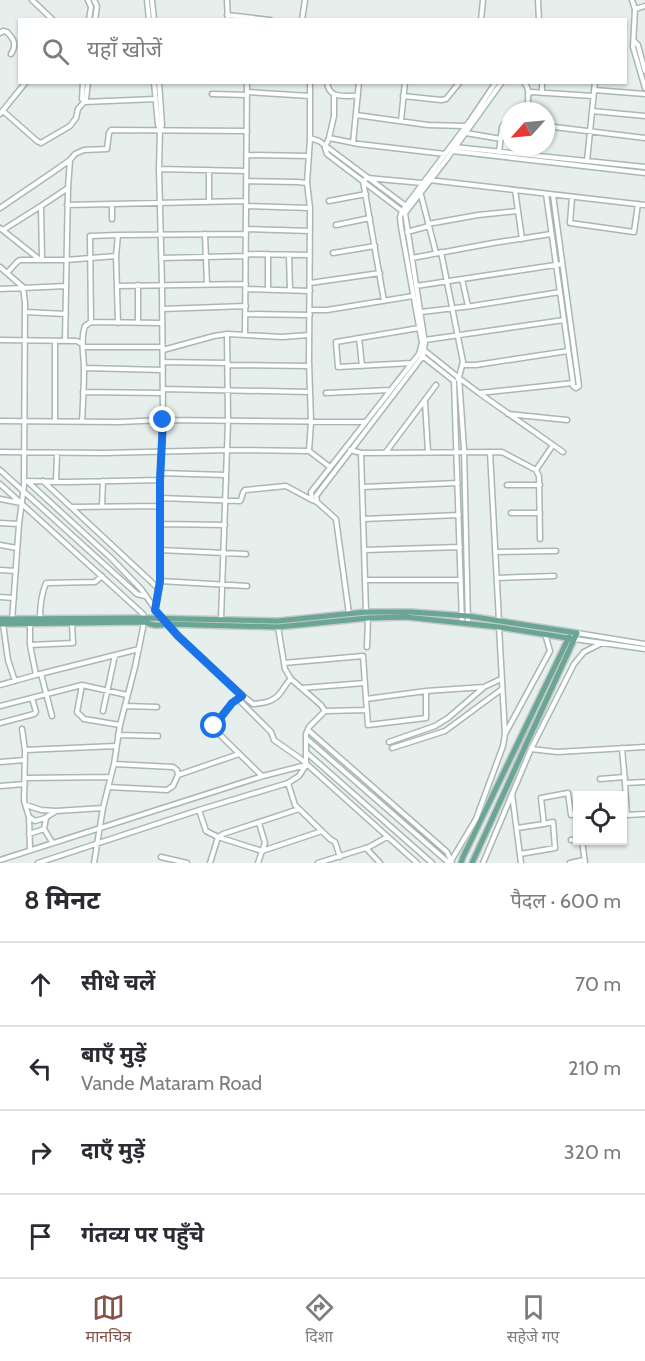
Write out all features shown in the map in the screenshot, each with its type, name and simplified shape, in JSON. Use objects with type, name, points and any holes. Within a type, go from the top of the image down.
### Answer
[{"type":"main road","points":[[1,623],[40,619],[145,620],[153,625],[278,624],[411,612],[465,616],[545,634],[573,636]]},
{"type":"main road","points":[[12,622],[72,623],[161,618],[278,624],[349,614],[499,624],[573,636]]},
{"type":"main road","points":[[161,618],[166,624]]},
{"type":"main road","points":[[461,863],[573,636]]},
{"type":"main road","points":[[472,863],[573,636]]},
{"type":"street","points":[[32,0],[51,18]]},
{"type":"street","points":[[88,0],[91,6],[89,18]]},
{"type":"street","points":[[94,0],[97,6],[95,18]]},
{"type":"street","points":[[147,0],[149,18]]},
{"type":"street","points":[[152,0],[154,18]]},
{"type":"street","points":[[227,0],[227,17]]},
{"type":"street","points":[[302,18],[305,0]]},
{"type":"street","points":[[481,18],[483,0]]},
{"type":"street","points":[[538,0],[539,18]]},
{"type":"street","points":[[632,0],[635,9],[633,46],[645,88]]},
{"type":"street","points":[[635,9],[645,6]]},
{"type":"street","points":[[0,33],[7,32],[15,42],[10,54]]},
{"type":"street","points":[[627,38],[634,39],[638,45],[645,71]]},
{"type":"street","points":[[638,45],[645,43]]},
{"type":"street","points":[[24,84],[2,113],[41,142],[70,126],[86,99],[88,84]]},
{"type":"street","points":[[83,84],[82,99],[84,102]]},
{"type":"street","points":[[154,84],[159,129],[163,349],[160,589],[155,610]]},
{"type":"street","points":[[159,84],[162,125],[159,129]]},
{"type":"street","points":[[245,335],[247,84]]},
{"type":"street","points":[[309,451],[311,422],[310,208],[307,183],[310,84]]},
{"type":"street","points":[[327,84],[330,93],[358,96]]},
{"type":"street","points":[[353,143],[359,84]]},
{"type":"street","points":[[401,121],[405,84]]},
{"type":"street","points":[[403,96],[446,99],[458,84]]},
{"type":"street","points":[[407,207],[421,194],[431,180],[494,84]]},
{"type":"street","points":[[465,623],[464,452],[457,379],[423,349],[400,217],[424,181],[466,133],[501,84]]},
{"type":"street","points":[[525,84],[529,94],[529,102]]},
{"type":"street","points":[[542,84],[542,92]]},
{"type":"street","points":[[587,161],[595,84]]},
{"type":"street","points":[[594,90],[645,94]]},
{"type":"street","points":[[529,94],[542,92],[593,96]]},
{"type":"street","points":[[212,94],[310,96]]},
{"type":"street","points":[[325,147],[334,116],[334,94]]},
{"type":"street","points":[[84,102],[156,99]]},
{"type":"street","points":[[592,111],[645,116]]},
{"type":"street","points":[[356,115],[428,125],[465,126]]},
{"type":"street","points":[[555,127],[645,138]]},
{"type":"street","points":[[0,208],[70,160],[75,154],[84,150],[107,149],[111,130],[247,131]]},
{"type":"street","points":[[466,133],[501,139],[500,152]]},
{"type":"street","points":[[310,138],[319,141],[325,147],[327,154],[407,207]]},
{"type":"street","points":[[329,138],[353,143],[500,152],[645,167]]},
{"type":"street","points":[[450,150],[645,173]]},
{"type":"street","points":[[247,155],[309,156]]},
{"type":"street","points":[[64,341],[70,160]]},
{"type":"street","points":[[159,169],[246,171]]},
{"type":"street","points":[[209,170],[209,202]]},
{"type":"street","points":[[365,180],[431,180],[645,205]]},
{"type":"street","points":[[365,180],[384,301]]},
{"type":"street","points":[[314,501],[311,492],[421,355],[425,340],[404,212],[365,180]]},
{"type":"street","points":[[246,181],[307,183]]},
{"type":"street","points":[[41,260],[1,229],[68,188]]},
{"type":"street","points":[[515,190],[522,239]]},
{"type":"street","points":[[329,201],[366,194]]},
{"type":"street","points":[[421,194],[436,253]]},
{"type":"street","points":[[546,194],[573,383],[574,387],[578,387],[554,195]]},
{"type":"street","points":[[572,197],[570,223],[634,232],[638,204]]},
{"type":"street","points":[[68,205],[209,202],[310,208]]},
{"type":"street","points":[[112,204],[112,219]]},
{"type":"street","points":[[41,206],[41,260]]},
{"type":"street","points":[[407,232],[478,215],[518,211]]},
{"type":"street","points":[[336,225],[370,218]]},
{"type":"street","points":[[91,322],[90,236],[310,231]]},
{"type":"street","points":[[205,234],[207,285]]},
{"type":"street","points":[[412,258],[551,234]]},
{"type":"street","points":[[118,235],[116,256],[118,323]]},
{"type":"street","points":[[333,253],[375,246]]},
{"type":"street","points":[[441,252],[462,365],[457,379],[457,452],[461,580],[465,616]]},
{"type":"street","points":[[161,258],[268,254],[310,255]]},
{"type":"street","points":[[268,254],[268,289]]},
{"type":"street","points":[[289,255],[290,290]]},
{"type":"street","points":[[8,273],[20,260],[66,260],[116,256]]},
{"type":"street","points":[[416,285],[562,264]]},
{"type":"street","points":[[0,267],[23,287],[25,312],[25,481],[19,524],[12,622]]},
{"type":"street","points":[[310,283],[380,273]]},
{"type":"street","points":[[462,279],[468,306]]},
{"type":"street","points":[[138,285],[138,323]]},
{"type":"street","points":[[117,286],[207,285],[310,291]]},
{"type":"street","points":[[2,287],[66,286]]},
{"type":"street","points":[[420,312],[560,292]]},
{"type":"street","points":[[246,314],[310,313],[413,296]]},
{"type":"street","points":[[162,309],[246,306]]},
{"type":"street","points":[[25,312],[66,314]]},
{"type":"street","points":[[425,340],[564,320]]},
{"type":"street","points":[[82,422],[83,329],[85,326],[91,322],[162,323]]},
{"type":"street","points":[[413,363],[338,367],[336,342],[419,328]]},
{"type":"street","points":[[0,340],[77,341],[83,345],[163,349],[227,334],[282,337],[309,335]]},
{"type":"street","points":[[221,620],[228,421],[227,334]]},
{"type":"street","points":[[359,338],[362,366]]},
{"type":"street","points":[[55,341],[55,421]]},
{"type":"street","points":[[462,365],[476,365],[568,351]]},
{"type":"street","points":[[368,423],[391,390],[421,355]]},
{"type":"street","points":[[421,355],[563,452]]},
{"type":"street","points":[[163,362],[309,366]]},
{"type":"street","points":[[84,368],[163,370]]},
{"type":"street","points":[[479,393],[573,383]]},
{"type":"street","points":[[386,452],[436,385]]},
{"type":"street","points":[[326,393],[391,390]]},
{"type":"street","points":[[83,392],[310,392]]},
{"type":"street","points":[[425,401],[428,452]]},
{"type":"street","points":[[507,413],[567,420]]},
{"type":"street","points":[[0,421],[163,420],[368,423]]},
{"type":"street","points":[[536,470],[553,445]]},
{"type":"street","points":[[348,448],[361,453],[502,452],[536,470],[539,476],[540,539]]},
{"type":"street","points":[[314,501],[348,448]]},
{"type":"street","points":[[0,452],[309,451],[330,467]]},
{"type":"street","points":[[450,862],[476,819],[503,746],[505,734],[490,452]]},
{"type":"street","points":[[56,482],[57,453]]},
{"type":"street","points":[[361,453],[367,646]]},
{"type":"street","points":[[0,470],[134,592],[145,596]]},
{"type":"street","points":[[160,472],[226,475]]},
{"type":"street","points":[[25,481],[160,480]]},
{"type":"street","points":[[25,481],[111,558],[142,590],[161,618]]},
{"type":"street","points":[[43,481],[160,589]]},
{"type":"street","points":[[102,506],[103,481]]},
{"type":"street","points":[[362,488],[458,483]]},
{"type":"street","points":[[0,484],[143,614],[145,620],[120,725],[94,863]]},
{"type":"street","points":[[507,485],[540,485]]},
{"type":"street","points":[[160,498],[240,501],[245,490],[282,486],[289,487],[314,501],[336,519],[349,614]]},
{"type":"street","points":[[0,500],[22,503]]},
{"type":"street","points":[[70,507],[160,506]]},
{"type":"street","points":[[511,513],[540,513]]},
{"type":"street","points":[[363,519],[459,514]]},
{"type":"street","points":[[0,523],[19,524]]},
{"type":"street","points":[[161,524],[225,525]]},
{"type":"street","points":[[0,545],[18,548]]},
{"type":"street","points":[[364,550],[460,547]]},
{"type":"street","points":[[160,550],[246,554]]},
{"type":"street","points":[[495,552],[556,551]]},
{"type":"street","points":[[0,570],[16,571]]},
{"type":"street","points":[[40,619],[42,592],[46,583],[95,582],[102,576]]},
{"type":"street","points":[[497,578],[554,576]]},
{"type":"street","points":[[365,580],[461,580]]},
{"type":"street","points":[[160,581],[247,586]]},
{"type":"street","points":[[0,597],[14,598]]},
{"type":"street","points":[[1,623],[8,660],[15,681]]},
{"type":"street","points":[[30,645],[73,643],[72,623]]},
{"type":"street","points":[[30,624],[30,645],[52,716]]},
{"type":"street","points":[[166,624],[240,697],[271,732],[274,740],[301,759],[417,863]]},
{"type":"street","points":[[278,624],[285,669],[291,679],[325,711]]},
{"type":"street","points":[[505,734],[550,651],[545,634]]},
{"type":"street","points":[[573,636],[645,644]]},
{"type":"street","points":[[588,638],[602,643],[645,649]]},
{"type":"street","points":[[483,863],[531,748],[574,664],[584,652],[602,643]]},
{"type":"street","points":[[0,685],[139,649]]},
{"type":"street","points":[[103,711],[115,655]]},
{"type":"street","points":[[284,663],[363,656],[368,725],[426,717],[426,691]]},
{"type":"street","points":[[240,697],[253,704],[268,703],[280,694],[291,679]]},
{"type":"street","points":[[389,742],[435,726],[448,718],[484,687],[501,680]]},
{"type":"street","points":[[301,688],[365,683]]},
{"type":"street","points":[[0,706],[82,685],[128,695]]},
{"type":"street","points":[[82,685],[77,712],[84,719],[120,725]]},
{"type":"street","points":[[366,699],[426,691],[484,687]]},
{"type":"street","points":[[392,748],[445,732],[502,689]]},
{"type":"street","points":[[240,697],[232,703],[214,729],[263,776]]},
{"type":"street","points":[[0,723],[34,714],[36,712],[32,698]]},
{"type":"street","points":[[125,706],[157,707]]},
{"type":"street","points":[[38,863],[288,783],[299,776],[306,765],[306,738],[309,727],[325,711],[367,710]]},
{"type":"street","points":[[22,729],[25,750],[25,804],[29,817],[30,849]]},
{"type":"street","points":[[308,730],[447,852],[450,862]]},
{"type":"street","points":[[118,735],[158,736]]},
{"type":"street","points":[[306,738],[450,862]]},
{"type":"street","points":[[25,750],[116,746]]},
{"type":"street","points":[[531,748],[557,752],[645,747]]},
{"type":"street","points":[[622,748],[627,815],[645,814]]},
{"type":"street","points":[[307,753],[432,863]]},
{"type":"street","points":[[178,775],[239,754]]},
{"type":"street","points":[[0,762],[25,760]]},
{"type":"street","points":[[108,787],[166,790],[173,786],[178,775],[177,770],[173,767],[114,764]]},
{"type":"street","points":[[0,860],[263,776],[306,765]]},
{"type":"street","points":[[25,778],[110,777]]},
{"type":"street","points":[[600,779],[624,777]]},
{"type":"street","points":[[625,783],[645,782]]},
{"type":"street","points":[[288,783],[295,805],[335,842],[340,857]]},
{"type":"street","points":[[0,786],[25,784]]},
{"type":"street","points":[[512,793],[521,863]]},
{"type":"street","points":[[544,824],[541,798],[568,793],[571,815],[573,815]]},
{"type":"street","points":[[25,804],[41,810],[56,811],[103,807]]},
{"type":"street","points":[[218,837],[299,809]]},
{"type":"street","points":[[199,810],[206,831],[262,851],[322,831]]},
{"type":"street","points":[[29,817],[35,821],[46,818],[56,811]]},
{"type":"street","points":[[46,818],[44,828],[52,842]]},
{"type":"street","points":[[258,863],[265,843],[259,822]]},
{"type":"street","points":[[517,828],[553,822],[555,848],[520,854]]},
{"type":"street","points":[[29,834],[44,828]]},
{"type":"street","points":[[210,863],[218,837]]},
{"type":"street","points":[[318,863],[366,848],[387,837]]},
{"type":"street","points":[[570,863],[585,862],[581,845]]},
{"type":"street","points":[[366,848],[380,863]]},
{"type":"street","points":[[161,857],[186,863]]},
{"type":"route","points":[[163,420],[160,480],[160,589],[155,610],[178,636],[242,696],[232,703],[214,726]]}]
